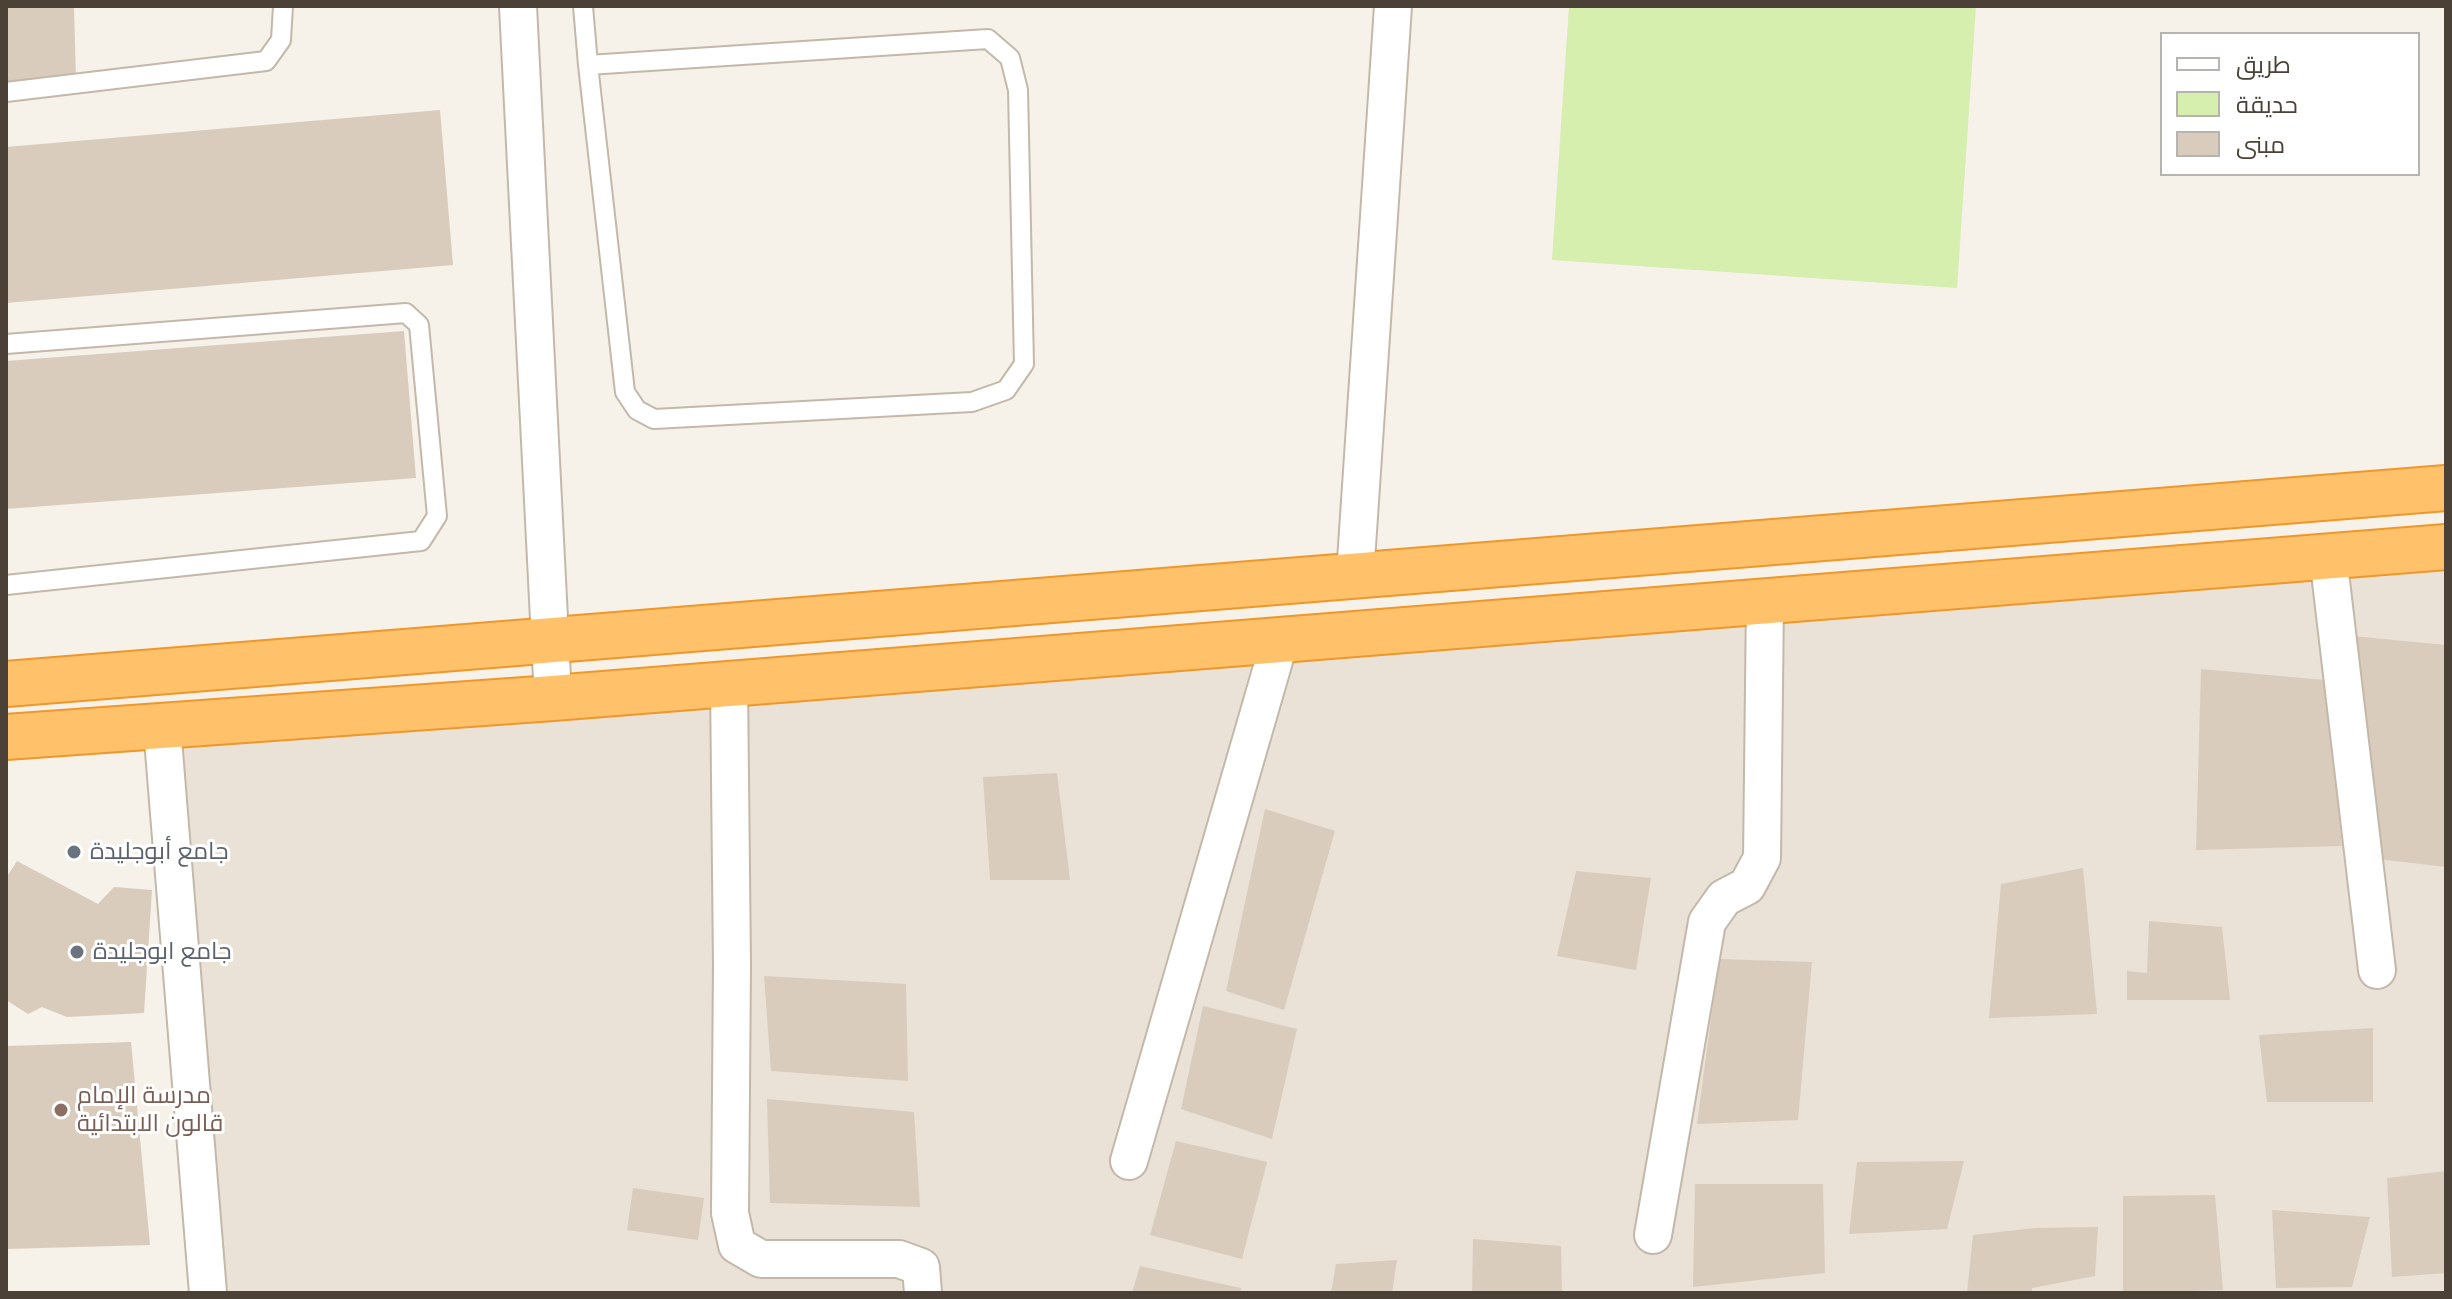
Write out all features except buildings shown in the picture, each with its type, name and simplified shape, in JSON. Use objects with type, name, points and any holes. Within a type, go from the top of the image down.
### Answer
[{"type":"highway","points":[[6,684],[2446,488]]},
{"type":"highway","points":[[6,737],[553,698],[2446,547]]},
{"type":"street","points":[[518,6],[553,698]]},
{"type":"street","points":[[1355,576],[1393,6]]},
{"type":"street","points":[[2328,556],[2377,970]]},
{"type":"street","points":[[1653,1235],[1707,922],[1724,898],[1747,886],[1762,858],[1765,601]]},
{"type":"street","points":[[1129,1161],[1280,640]]},
{"type":"street","points":[[729,683],[732,965],[730,1213],[737,1245],[761,1259],[899,1259],[921,1267],[923,1293]]},
{"type":"street","points":[[162,727],[208,1293]]},
{"type":"lane","points":[[6,92],[266,61],[281,40],[283,6]]},
{"type":"lane","points":[[583,6],[588,65],[625,392],[637,410],[654,419],[972,402],[1006,390],[1024,364],[1018,90],[1010,58],[988,39],[588,65]]},
{"type":"lane","points":[[6,344],[406,313],[419,325],[437,516],[421,541],[6,585]]},
{"type":"shaded area","points":[[2446,542],[2446,1293],[212,1293],[168,731]]},
{"type":"green space","points":[[1569,6],[1976,6],[1957,288],[1552,260]]},
{"type":"place","name":"جامع أبوجليدة","points":[[74,852]]},
{"type":"place","name":"جامع ابوجليدة","points":[[77,952]]},
{"type":"place","name":"مدرسة الإمام قالون الابتدائية","points":[[61,1110]]}]
